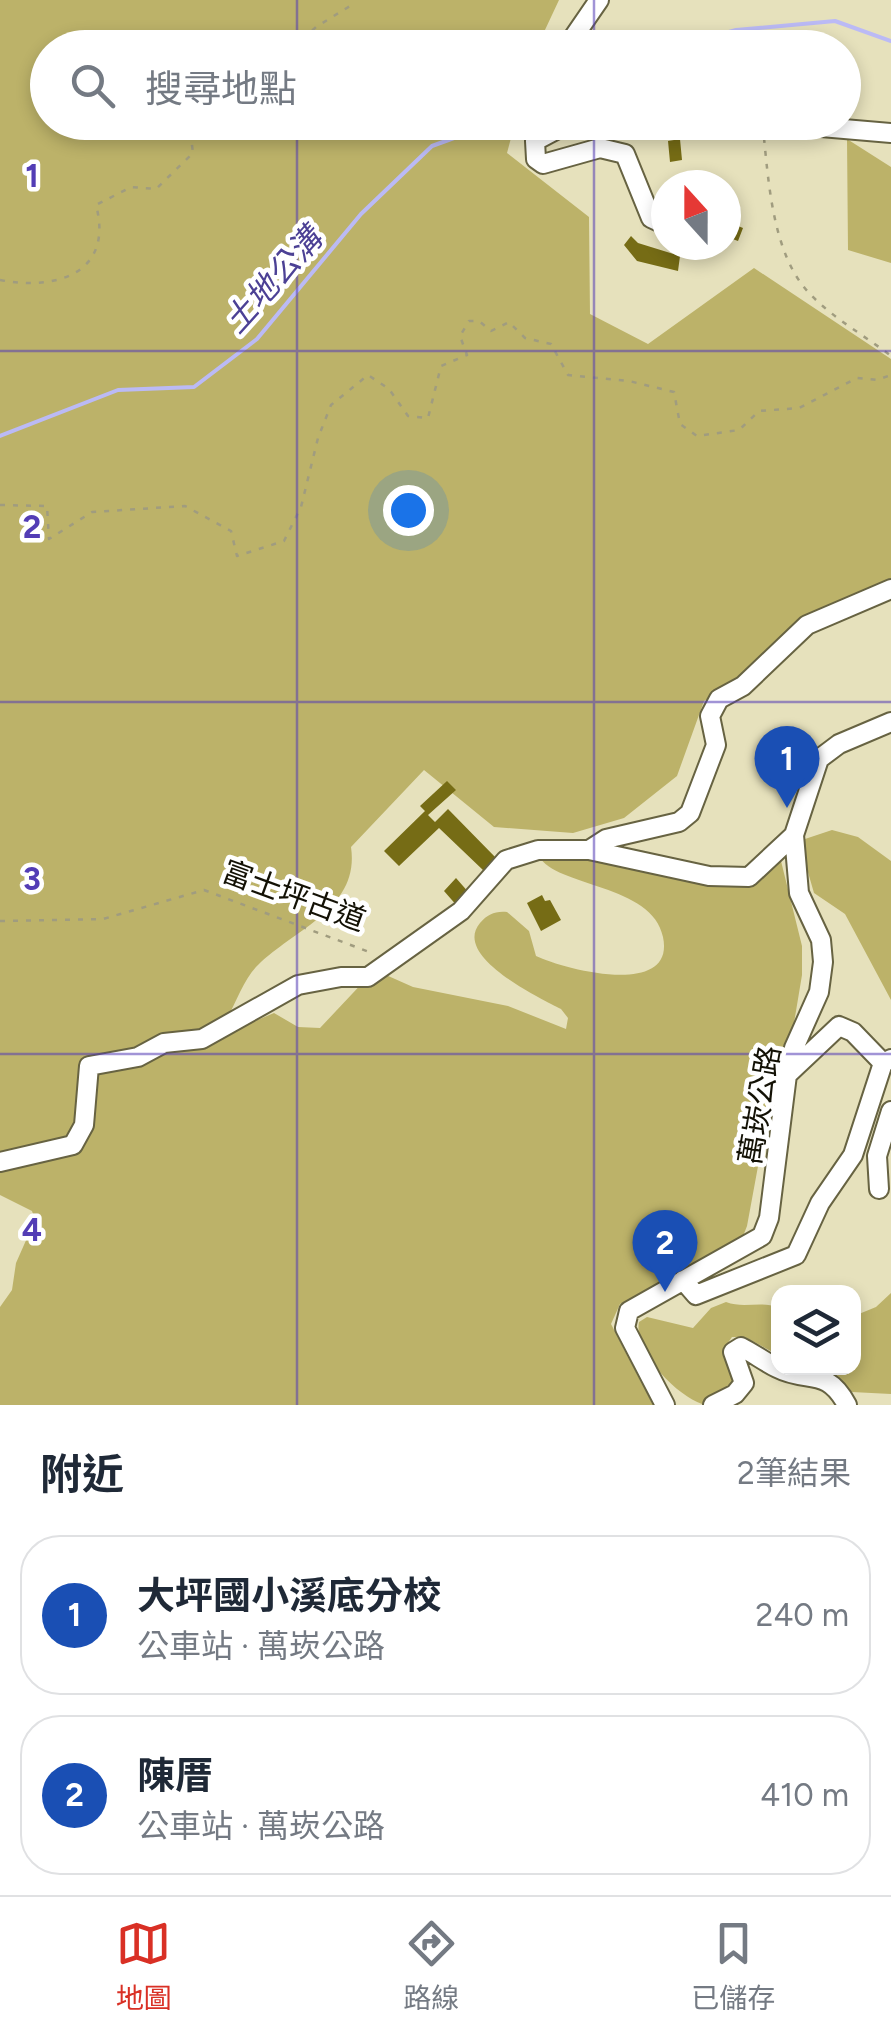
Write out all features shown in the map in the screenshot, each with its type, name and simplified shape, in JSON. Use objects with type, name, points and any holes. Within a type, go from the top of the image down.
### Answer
[{"type":"street","points":[[578,30],[599,0]]},
{"type":"street","points":[[861,130],[890,132]]},
{"type":"street","points":[[537,140],[536,159],[543,164],[600,148],[626,154],[651,218]]},
{"type":"street","name":"富士坪古道","points":[[0,1162],[73,1145],[84,1125],[90,1066],[138,1057],[164,1042],[202,1040],[298,985],[341,976],[368,978],[461,911],[506,860],[538,850],[589,850],[606,839],[678,822],[690,813],[716,744],[710,716],[719,699],[743,686],[807,625],[891,589]]},
{"type":"street","name":"萬崁公路","points":[[665,1405],[625,1328],[627,1316],[629,1310],[762,1236],[769,1218],[787,1075],[794,1048],[819,992],[823,962],[821,940],[800,892],[794,835],[819,759],[839,744],[891,722]]},
{"type":"street","points":[[589,850],[709,876],[750,877],[794,835]]},
{"type":"street","points":[[683,1280],[696,1295],[796,1255],[820,1204],[854,1155],[888,1066],[853,1032],[838,1026],[787,1075]]},
{"type":"street","points":[[879,1189],[876,1156],[891,1110]]},
{"type":"street","points":[[713,1405],[735,1394],[744,1383],[733,1352],[740,1347],[780,1370],[822,1377],[838,1388],[848,1405]]},
{"type":"path","points":[[312,30],[350,6],[350,0]]},
{"type":"path","points":[[0,280],[29,286],[61,281],[98,253],[104,232],[96,205],[131,187],[156,189],[176,174],[193,153],[191,140]]},
{"type":"path","points":[[765,140],[778,236],[790,267],[808,292],[840,321],[891,356]]},
{"type":"path","points":[[0,505],[47,506],[49,539],[92,512],[186,506],[231,531],[237,556],[284,540],[302,508],[318,438],[332,405],[368,375],[389,389],[408,416],[428,418],[441,366],[467,354],[460,336],[469,322],[479,321],[491,332],[509,322],[525,338],[550,344],[568,375],[629,381],[674,392],[680,424],[696,436],[740,430],[759,411],[799,408],[857,378],[877,380],[891,375]]},
{"type":"path","name":"富士坪古道","points":[[0,921],[103,919],[204,890],[392,960]]},
{"type":"shaded area","points":[[0,0],[559,0],[545,30],[30,30],[30,140],[510,140],[507,153],[589,217],[590,314],[648,344],[754,268],[891,359],[891,578],[800,618],[736,682],[704,701],[677,776],[624,818],[573,833],[494,827],[424,770],[351,847],[351,868],[335,902],[254,969],[227,1019],[248,1024],[274,1013],[298,1027],[320,1028],[368,977],[386,975],[413,987],[508,1006],[566,1029],[568,1018],[561,1009],[487,962],[474,936],[483,920],[507,912],[529,931],[536,956],[614,975],[636,974],[652,968],[662,956],[663,937],[642,906],[564,874],[539,856],[570,854],[734,887],[756,880],[780,857],[802,946],[802,975],[794,1023],[778,1058],[747,1226],[740,1244],[620,1304],[611,1324],[653,1405],[0,1405],[0,1307],[12,1290],[16,1263],[35,1220],[32,1211],[0,1195]]},
{"type":"shaded area","points":[[847,140],[891,167],[891,263],[848,250]]},
{"type":"shaded area","points":[[832,830],[858,837],[891,861],[891,1000],[845,914],[814,893],[799,841]]},
{"type":"shaded area","points":[[891,1293],[891,1394],[852,1392],[835,1375],[861,1375],[861,1313],[876,1307]]},
{"type":"shaded area","points":[[726,1302],[771,1306],[771,1351],[745,1337],[732,1337],[725,1347],[736,1380],[702,1404],[680,1391],[658,1370],[643,1346],[639,1322],[647,1317],[693,1328],[711,1308]]},
{"type":"building","points":[[680,140],[682,160],[670,162],[668,141]]},
{"type":"building","points":[[631,236],[651,247],[651,260],[679,260],[678,271],[637,261],[624,245]]},
{"type":"building","points":[[447,781],[456,790],[428,815],[435,822],[448,809],[497,859],[484,871],[439,828],[399,866],[384,851],[425,811],[420,806]]},
{"type":"building","points":[[456,878],[470,894],[458,907],[444,891]]},
{"type":"building","points":[[542,895],[545,901],[550,900],[561,920],[541,931],[527,903]]},
{"type":"waterway","name":"土地公溝","points":[[736,30],[835,21],[860,30]]},
{"type":"waterway","name":"土地公溝","points":[[861,30],[891,41]]},
{"type":"waterway","name":"土地公溝","points":[[0,436],[118,390],[194,387],[257,339],[361,214],[432,146],[448,140]]},
{"type":"place","name":"大坪國小溪底分校","points":[[787,808]]},
{"type":"place","name":"陳厝","points":[[665,1292]]}]
